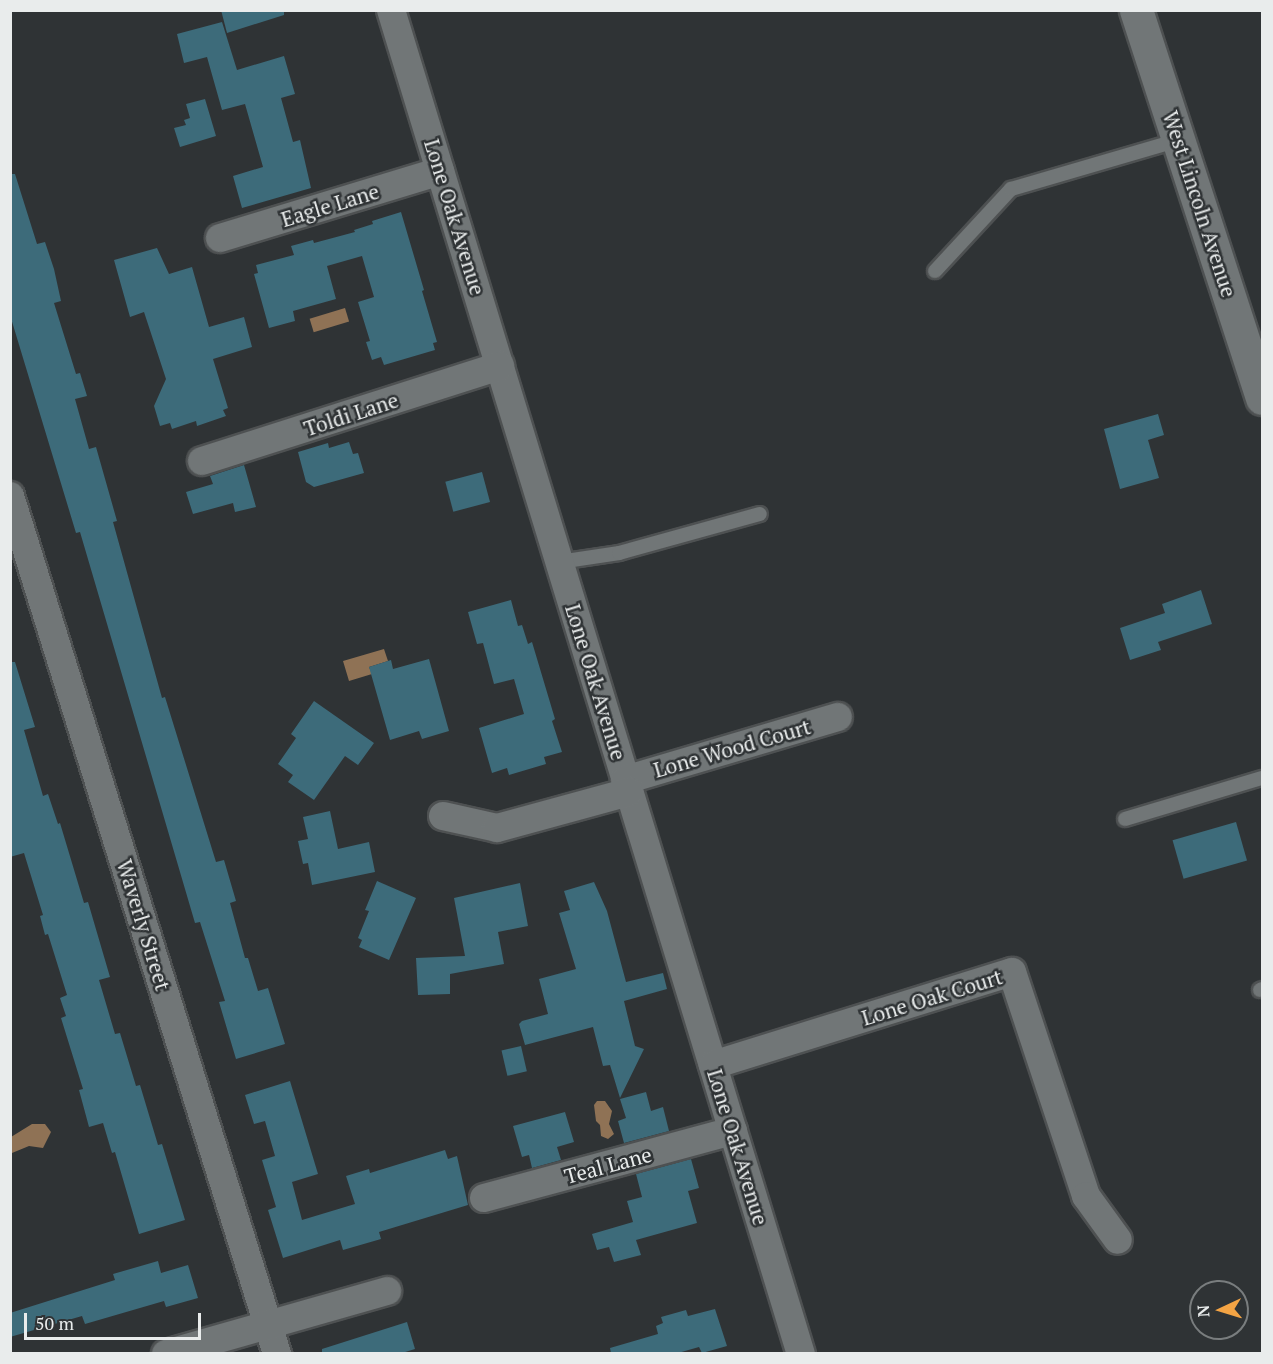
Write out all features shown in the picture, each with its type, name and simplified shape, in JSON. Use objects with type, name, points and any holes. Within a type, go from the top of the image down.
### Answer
[{"type":"street","name":"Lone Oak Avenue","points":[[391,10],[801,1353]]},
{"type":"street","name":"West Lincoln Avenue","points":[[1136,10],[1257,362],[1263,398]]},
{"type":"street","name":"Eagle Lane","points":[[220,238],[440,171]]},
{"type":"street","name":"Toldi Lane","points":[[202,461],[500,366]]},
{"type":"street","name":"Waverly Street","points":[[10,496],[277,1353]]},
{"type":"street","name":"Lone Wood Court","points":[[443,816],[497,828],[838,717]]},
{"type":"street","name":"Lone Oak Court","points":[[713,1065],[1012,972],[1086,1196],[1118,1240]]},
{"type":"street","name":"Teal Lane","points":[[484,1198],[733,1131]]},
{"type":"street","points":[[166,1353],[387,1291]]},
{"type":"lane","points":[[935,271],[1011,189],[1179,140]]},
{"type":"lane","points":[[560,561],[619,553],[760,513]]},
{"type":"lane","points":[[1125,819],[1263,778]]},
{"type":"shaded area","points":[[345,308],[349,321],[314,332],[310,319]]},
{"type":"shaded area","points":[[384,649],[388,661],[369,667],[372,674],[349,681],[343,661]]},
{"type":"shaded area","points":[[597,1101],[605,1101],[612,1111],[609,1124],[614,1134],[608,1139],[601,1136],[600,1125],[596,1121],[594,1105]]},
{"type":"shaded area","points":[[32,1124],[45,1124],[51,1132],[43,1148],[29,1146],[12,1153],[11,1137]]},
{"type":"building","points":[[221,10],[284,10],[284,15],[227,33]]},
{"type":"building","points":[[222,22],[237,70],[284,56],[295,94],[281,98],[293,142],[300,140],[311,188],[242,208],[233,176],[263,167],[245,104],[222,110],[207,57],[184,63],[177,34]]},
{"type":"building","points":[[205,99],[216,136],[180,147],[174,128],[186,125],[184,120],[190,118],[186,104]]},
{"type":"building","points":[[10,174],[15,174],[37,244],[45,242],[54,269],[61,301],[54,303],[76,374],[80,373],[87,396],[75,399],[89,449],[96,447],[117,521],[113,522],[162,698],[165,697],[216,862],[224,860],[236,901],[230,903],[245,958],[248,958],[258,991],[268,988],[285,1044],[236,1059],[219,1002],[225,1001],[200,922],[195,923],[80,532],[76,533],[10,315]]},
{"type":"building","points":[[401,212],[437,342],[433,343],[435,350],[384,365],[381,357],[372,360],[366,342],[370,341],[358,302],[374,297],[362,256],[327,266],[336,299],[293,311],[295,321],[269,328],[254,274],[258,273],[256,265],[294,255],[291,246],[313,240],[314,243],[355,232],[354,230],[373,224],[372,221]]},
{"type":"building","points":[[157,248],[169,274],[192,267],[209,327],[244,317],[252,347],[213,359],[228,408],[223,410],[226,416],[197,426],[196,421],[172,429],[170,423],[160,426],[154,406],[166,379],[144,312],[130,317],[114,260]]},
{"type":"building","points":[[1158,414],[1164,435],[1148,440],[1159,478],[1120,489],[1104,429]]},
{"type":"building","points":[[349,442],[353,454],[358,453],[364,473],[314,487],[306,482],[298,452],[328,443],[329,448]]},
{"type":"building","points":[[244,465],[256,507],[235,512],[233,503],[193,514],[186,492],[213,484],[210,476]]},
{"type":"building","points":[[482,472],[490,502],[453,512],[445,482]]},
{"type":"building","points":[[1201,590],[1212,624],[1158,642],[1161,650],[1130,660],[1120,628],[1165,613],[1162,604]]},
{"type":"building","points":[[511,600],[518,626],[522,625],[528,644],[532,642],[555,719],[552,721],[562,752],[544,757],[546,764],[509,775],[507,768],[492,773],[479,728],[524,714],[514,679],[494,684],[483,643],[477,644],[468,612]]},
{"type":"building","points":[[429,659],[449,731],[422,739],[419,731],[390,740],[369,667],[391,660],[393,669]]},
{"type":"building","points":[[10,662],[15,662],[35,727],[24,730],[43,796],[48,794],[58,824],[60,823],[84,903],[88,902],[110,977],[99,980],[115,1034],[120,1033],[136,1086],[140,1085],[158,1145],[162,1144],[185,1220],[139,1234],[115,1152],[112,1153],[103,1123],[89,1127],[79,1090],[83,1089],[61,1018],[66,1016],[60,998],[67,995],[48,934],[45,935],[40,916],[43,915],[24,853],[10,857]]},
{"type":"building","points":[[314,701],[374,743],[358,765],[345,756],[314,800],[288,782],[293,775],[278,764],[296,738],[291,734]]},
{"type":"building","points":[[330,811],[338,849],[369,842],[375,872],[312,885],[308,863],[303,864],[298,841],[308,839],[303,817]]},
{"type":"building","points":[[1236,822],[1247,860],[1184,879],[1173,840]]},
{"type":"building","points":[[377,881],[416,898],[389,960],[359,947],[362,940],[358,938],[369,911],[365,910]]},
{"type":"building","points":[[594,882],[607,911],[626,982],[663,973],[667,989],[624,1001],[635,1046],[644,1049],[620,1098],[610,1065],[603,1066],[593,1027],[525,1045],[519,1024],[522,1021],[548,1014],[539,979],[576,969],[559,913],[570,910],[564,891]]},
{"type":"building","points":[[520,883],[528,926],[498,932],[504,964],[450,974],[450,994],[418,995],[416,958],[465,956],[454,898]]},
{"type":"building","points":[[521,1046],[527,1071],[507,1076],[502,1050]]},
{"type":"building","points":[[290,1081],[318,1174],[292,1182],[302,1220],[355,1204],[346,1176],[369,1169],[370,1173],[445,1150],[448,1159],[457,1156],[468,1205],[379,1232],[381,1239],[343,1250],[340,1240],[283,1258],[268,1210],[276,1207],[262,1160],[275,1156],[265,1121],[254,1124],[245,1095]]},
{"type":"building","points":[[646,1092],[651,1111],[663,1107],[669,1131],[624,1143],[618,1121],[626,1118],[620,1099]]},
{"type":"building","points":[[565,1112],[574,1142],[557,1147],[561,1160],[532,1168],[529,1155],[522,1157],[513,1126]]},
{"type":"building","points":[[691,1159],[699,1188],[688,1191],[697,1223],[636,1240],[641,1255],[614,1262],[609,1247],[597,1250],[592,1234],[633,1222],[627,1201],[642,1197],[636,1174]]},
{"type":"building","points":[[158,1261],[161,1273],[188,1265],[198,1298],[166,1307],[164,1301],[85,1324],[82,1316],[10,1337],[10,1313],[115,1280],[113,1274]]},
{"type":"building","points":[[715,1309],[727,1346],[702,1353],[699,1347],[678,1353],[611,1353],[610,1348],[658,1334],[656,1326],[663,1323],[661,1317],[686,1310],[688,1316]]},
{"type":"building","points":[[407,1322],[415,1349],[402,1353],[322,1353],[322,1349]]}]
